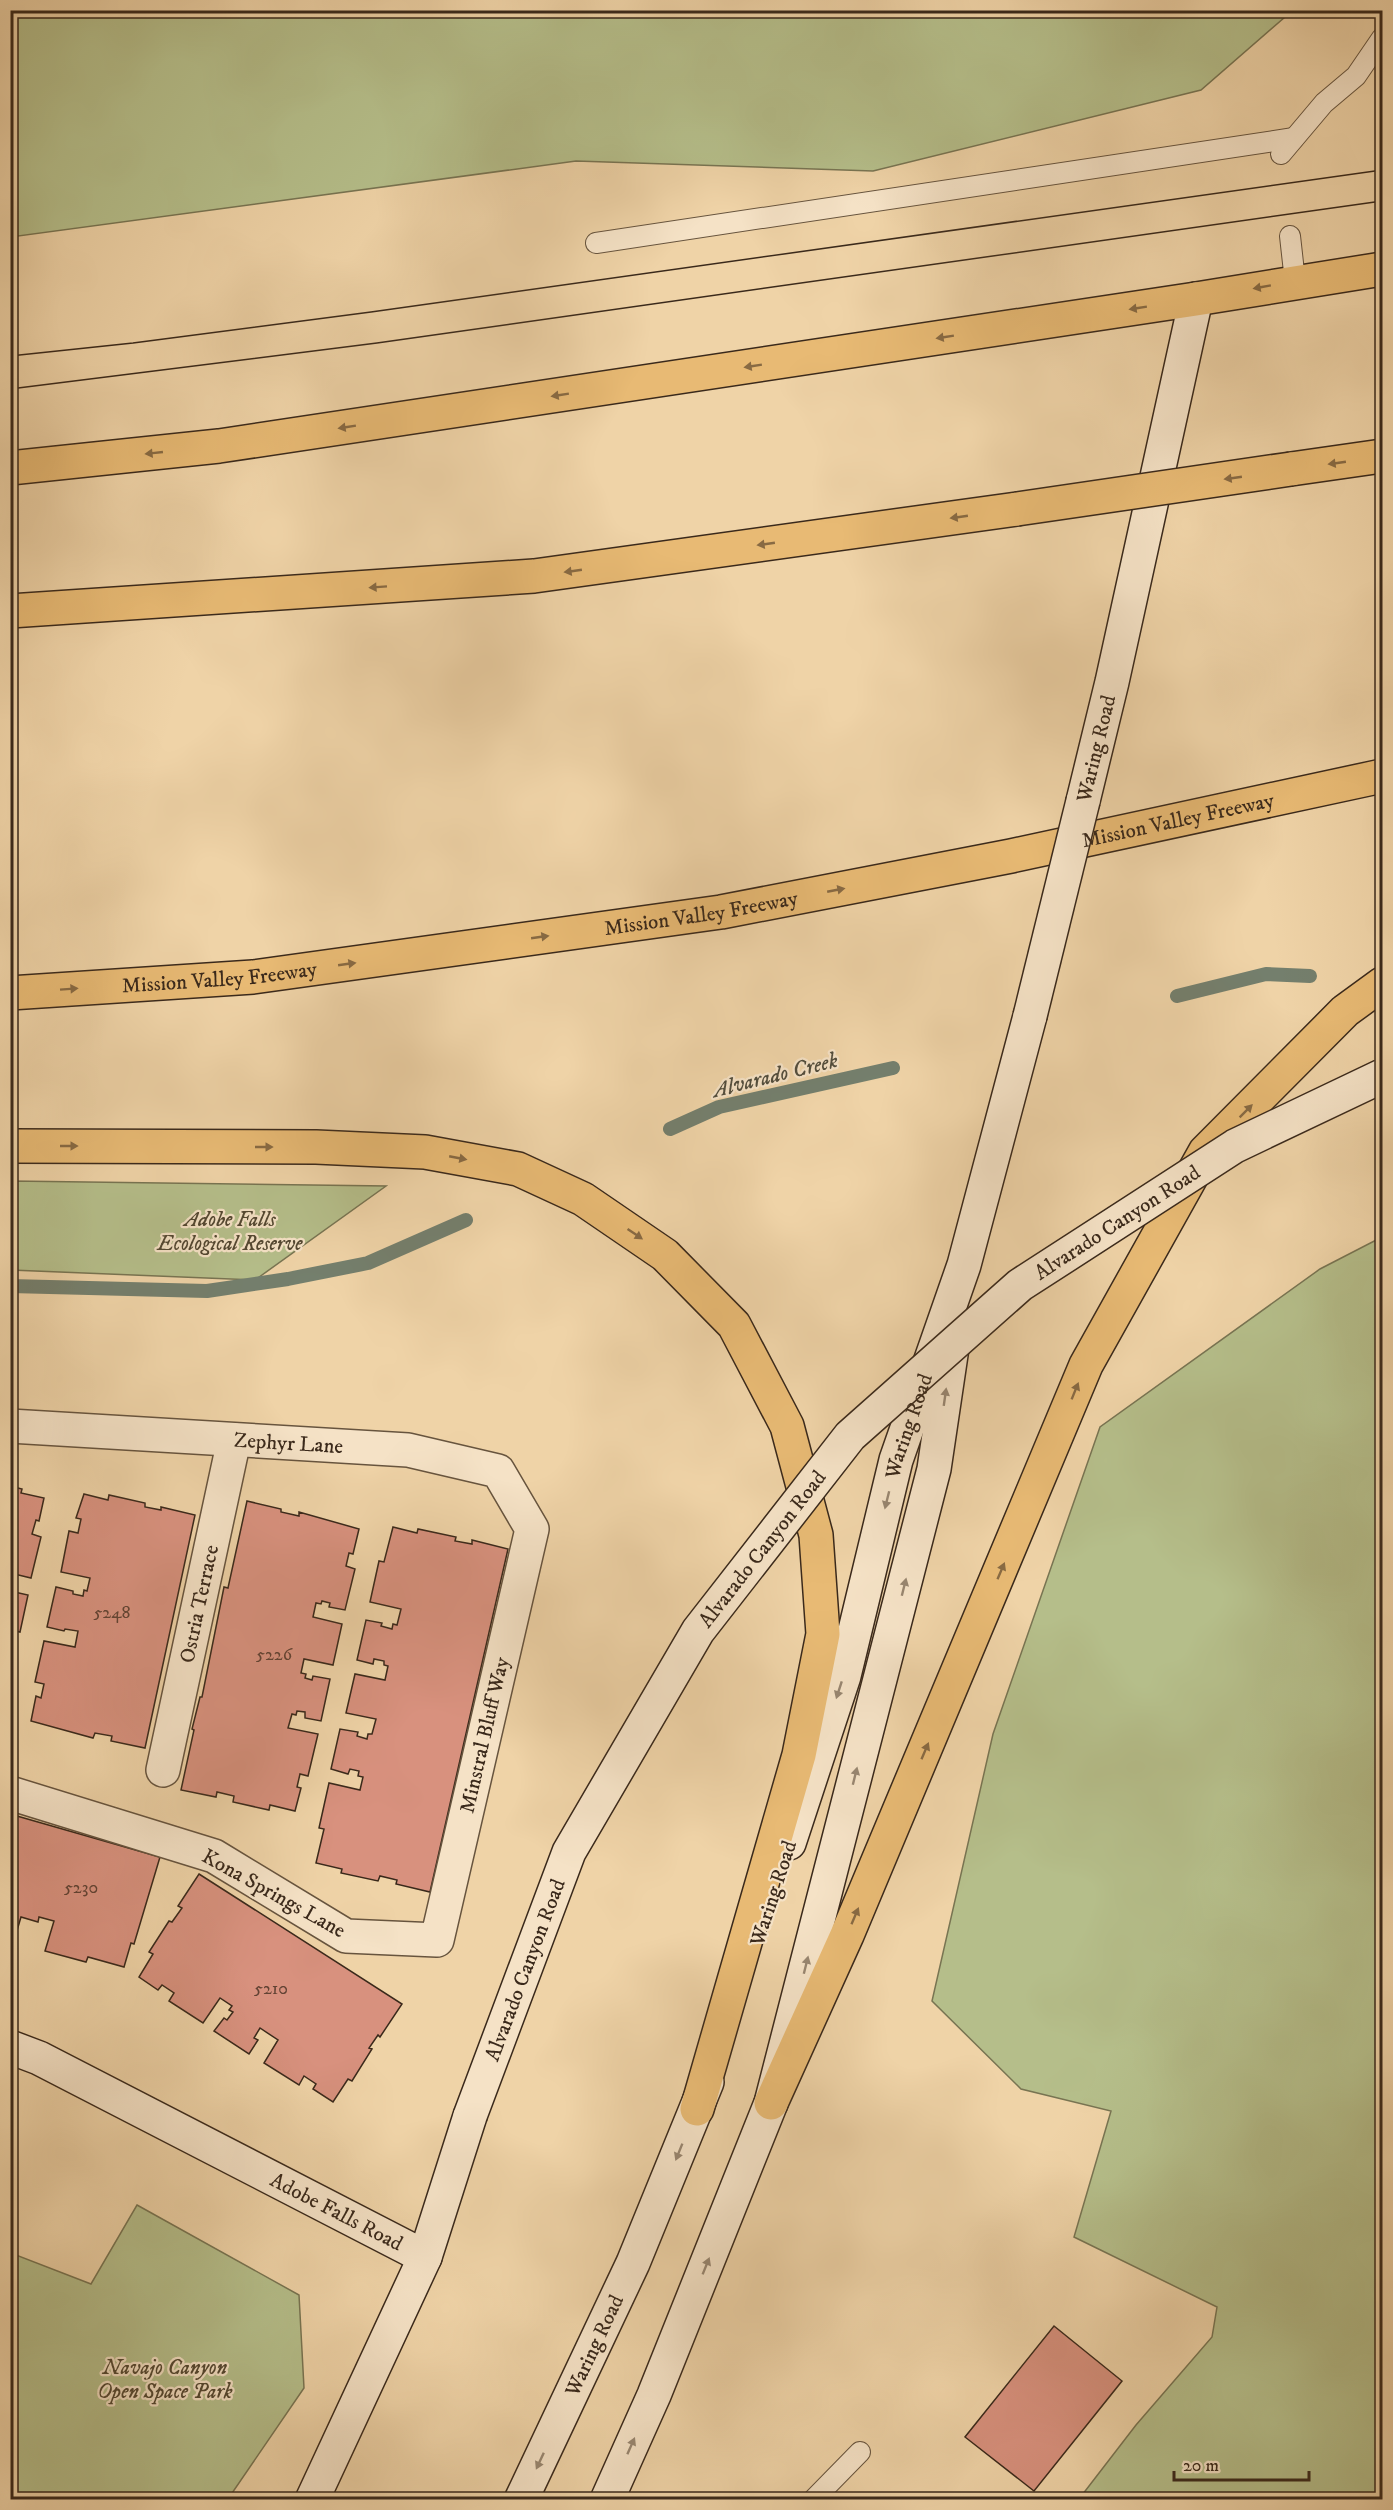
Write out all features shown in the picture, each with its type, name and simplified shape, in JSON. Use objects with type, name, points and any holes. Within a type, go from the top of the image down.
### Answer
[{"type":"highway","points":[[10,468],[219,446],[1196,299],[1383,268]]},
{"type":"highway","points":[[10,611],[534,576],[1383,456]]},
{"type":"highway","name":"Mission Valley Freeway","points":[[10,993],[253,977],[721,912],[1011,856],[1383,776]]},
{"type":"highway","points":[[771,2103],[847,1935],[1086,1365],[1124,1294],[1205,1152],[1345,1011],[1383,984]]},
{"type":"highway","points":[[10,1146],[316,1148],[425,1152],[518,1169],[583,1199],[665,1255],[734,1325],[787,1426],[816,1534],[823,1634],[800,1755],[697,2109]]},
{"type":"street","name":"Waring Road","points":[[521,2499],[633,2263],[697,2109],[738,2000],[844,1676],[896,1460],[964,1266],[1030,1016],[1112,682],[1196,299]]},
{"type":"street","name":"Alvarado Canyon Road","points":[[425,2257],[470,2116],[569,1852],[698,1631],[850,1436],[1020,1285],[1235,1146],[1383,1076]]},
{"type":"street","name":"Waring Road","points":[[607,2499],[654,2395],[771,2103],[934,1469],[964,1266]]},
{"type":"street","name":"Zephyr Lane","points":[[10,1426],[408,1450],[498,1471],[532,1529]]},
{"type":"street","name":"Ostria Terrace","points":[[163,1770],[234,1440]]},
{"type":"street","name":"Minstral Bluff Way","points":[[437,1941],[532,1529]]},
{"type":"street","name":"Kona Springs Lane","points":[[10,1793],[214,1856],[346,1936],[437,1941]]},
{"type":"street","name":"Adobe Falls Road","points":[[10,2047],[39,2058],[425,2257],[312,2499]]},
{"type":"lane","points":[[1281,154],[1324,103],[1356,76],[1383,38]]},
{"type":"lane","points":[[597,243],[1293,138]]},
{"type":"lane","points":[[1290,236],[1295,281]]},
{"type":"lane","points":[[813,2499],[860,2452]]},
{"type":"green space","points":[[10,11],[1292,11],[1201,90],[873,171],[576,161],[11,237]]},
{"type":"green space","name":"Adobe Falls Ecological Reserve","points":[[11,1181],[386,1186],[255,1280],[11,1270]]},
{"type":"green space","points":[[1382,1237],[1382,2499],[1079,2499],[1136,2425],[1212,2337],[1217,2307],[1074,2237],[1111,2111],[1021,2089],[932,2001],[993,1734],[1100,1427],[1320,1269]]},
{"type":"green space","name":"Navajo Canyon Open Space Park","points":[[137,2205],[299,2295],[304,2388],[228,2499],[11,2499],[11,2253],[91,2284]]},
{"type":"building","points":[[10,1486],[22,1489],[21,1493],[44,1498],[39,1521],[36,1520],[32,1534],[41,1537],[31,1578],[10,1573]]},
{"type":"building","points":[[84,1494],[108,1500],[109,1495],[145,1503],[145,1507],[161,1510],[161,1507],[195,1515],[145,1748],[111,1741],[112,1736],[95,1733],[93,1738],[31,1721],[36,1696],[41,1698],[44,1684],[35,1682],[44,1641],[75,1647],[78,1631],[47,1627],[56,1587],[83,1596],[84,1590],[87,1591],[90,1578],[61,1572],[69,1531],[78,1533],[81,1519],[76,1518]]},
{"type":"building","points":[[247,1501],[281,1509],[281,1512],[299,1516],[299,1512],[359,1529],[353,1554],[349,1553],[346,1566],[355,1569],[345,1610],[329,1607],[330,1603],[322,1601],[321,1604],[316,1603],[313,1617],[342,1624],[333,1665],[304,1659],[301,1673],[306,1674],[305,1678],[312,1680],[313,1676],[330,1679],[321,1721],[305,1718],[305,1712],[297,1711],[296,1715],[292,1714],[288,1728],[318,1734],[308,1776],[300,1774],[297,1787],[301,1788],[295,1811],[270,1805],[269,1810],[233,1802],[234,1796],[217,1792],[216,1797],[181,1790],[194,1730],[192,1729],[200,1697],[202,1697],[224,1587],[228,1588]]},
{"type":"building","points":[[393,1527],[417,1533],[418,1529],[456,1537],[455,1541],[472,1544],[472,1540],[508,1549],[430,1892],[396,1884],[397,1880],[380,1876],[378,1881],[341,1873],[342,1869],[316,1863],[324,1829],[319,1828],[329,1783],[360,1790],[363,1777],[358,1776],[359,1771],[350,1769],[348,1774],[331,1769],[340,1729],[358,1732],[357,1736],[367,1739],[368,1734],[372,1734],[376,1719],[346,1713],[355,1674],[385,1680],[388,1666],[384,1665],[384,1661],[374,1659],[373,1664],[357,1660],[366,1620],[382,1623],[381,1626],[392,1629],[393,1624],[397,1625],[401,1609],[370,1602],[379,1561],[384,1562]]},
{"type":"building","points":[[10,1591],[28,1595],[20,1632],[10,1630]]},
{"type":"building","points":[[10,1646],[15,1647],[10,1669]]},
{"type":"building","points":[[10,1814],[160,1857],[134,1944],[131,1943],[124,1967],[88,1957],[86,1962],[45,1951],[54,1921],[39,1917],[38,1922],[21,1917],[13,1944],[10,1943]]},
{"type":"building","points":[[199,1874],[402,2004],[380,2037],[378,2035],[369,2048],[372,2049],[352,2081],[348,2079],[333,2102],[313,2089],[316,2084],[304,2076],[299,2085],[264,2063],[278,2040],[260,2028],[254,2038],[258,2040],[249,2054],[214,2031],[224,2018],[227,2020],[233,2012],[229,2010],[232,2006],[220,1998],[203,2023],[169,2001],[174,1993],[162,1985],[158,1990],[139,1977],[153,1954],[149,1952],[169,1921],[172,1922],[182,1908],[178,1906]]},
{"type":"building","points":[[1054,2326],[1122,2381],[1034,2491],[965,2437]]},
{"type":"waterway","name":"Alvarado Creek","points":[[1177,996],[1266,974],[1310,976]]},
{"type":"waterway","name":"Alvarado Creek","points":[[670,1129],[719,1107],[893,1068]]},
{"type":"waterway","name":"Alvarado Creek","points":[[10,1286],[207,1291],[288,1279],[368,1263],[466,1220]]},
{"type":"tram line","points":[[10,356],[133,343],[371,312],[1382,170]]},
{"type":"tram line","points":[[10,389],[377,343],[1382,201]]}]
